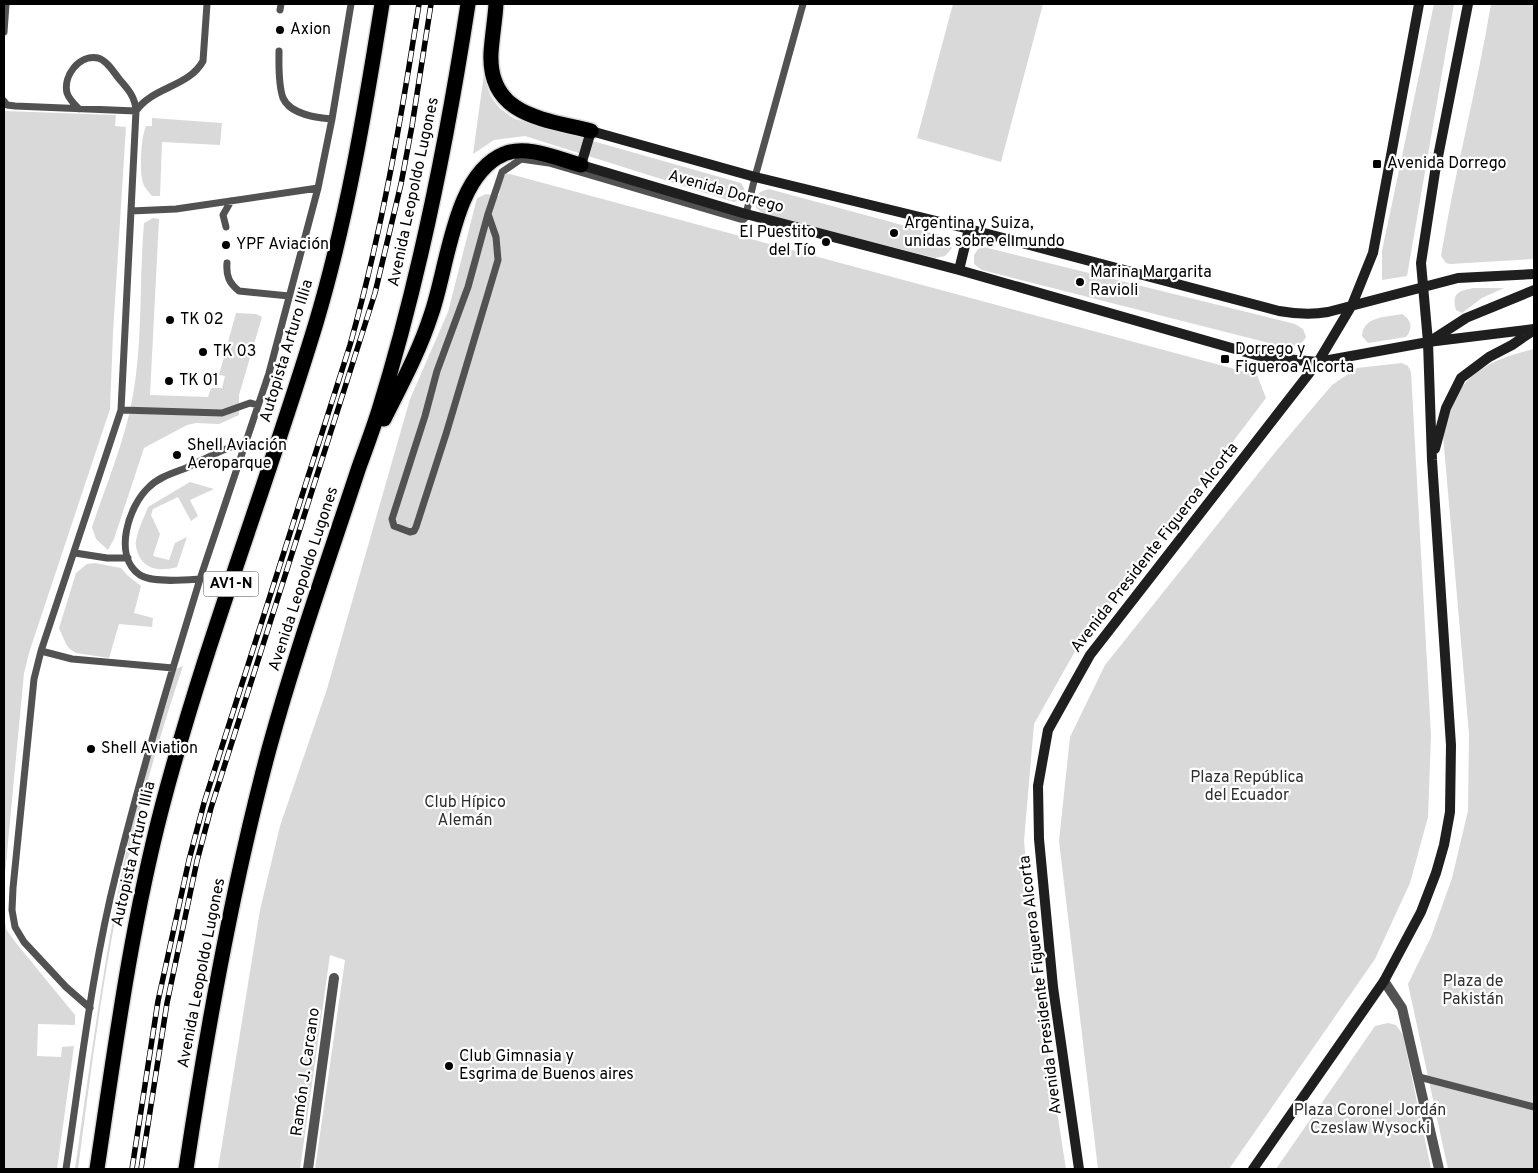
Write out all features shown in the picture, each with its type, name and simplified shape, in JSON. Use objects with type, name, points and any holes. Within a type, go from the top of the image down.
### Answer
[{"type":"highway","name":"Autopista Arturo Illia","points":[[97,1169],[130,952],[150,858],[188,716],[316,322],[353,172],[366,110],[382,4]]},
{"type":"highway","name":"Avenida Leopoldo Lugones","points":[[186,1169],[218,970],[244,849],[298,651],[379,410],[420,263],[435,193],[468,4]]},
{"type":"highway","points":[[496,4],[491,54],[492,70],[495,85],[503,98],[513,107],[533,116],[591,131]]},
{"type":"highway","points":[[359,468],[413,362],[437,299],[459,211],[467,191],[477,174],[488,162],[504,153],[520,150],[581,165]]},
{"type":"main road","name":"Avenida Presidente Figueroa Alcorta","points":[[1079,1169],[1053,987],[1039,839],[1038,786],[1048,730],[1090,655],[1318,362],[1352,305],[1373,253],[1419,4]]},
{"type":"main road","points":[[1253,1169],[1384,981],[1421,912],[1436,873],[1444,845],[1450,812],[1450,745],[1432,460],[1428,342],[1421,263],[1435,172],[1468,4]]},
{"type":"main road","points":[[581,165],[591,131]]},
{"type":"main road","name":"Avenida Dorrego","points":[[591,131],[755,176],[969,229],[1279,311],[1311,314],[1458,278],[1534,274]]},
{"type":"main road","name":"Avenida Dorrego","points":[[581,165],[746,214],[960,270],[1263,356],[1318,362],[1428,342],[1534,330]]},
{"type":"main road","points":[[960,270],[969,229]]},
{"type":"main road","points":[[1428,342],[1466,318],[1534,290]]},
{"type":"main road","points":[[1432,460],[1446,408],[1461,378],[1489,357],[1512,346],[1534,330]]},
{"type":"street","name":"Ramón J. Carcano","points":[[308,1169],[334,978]]},
{"type":"street","points":[[1384,981],[1402,1008],[1439,1169]]},
{"type":"lane","points":[[4,32],[6,4]]},
{"type":"lane","points":[[136,110],[140,104],[187,78],[199,69],[203,61],[207,4]]},
{"type":"lane","points":[[66,1169],[100,948],[116,870],[200,580],[269,373],[318,188],[332,120],[351,4]]},
{"type":"lane","points":[[488,214],[496,237],[498,260],[416,527],[414,531],[410,532],[394,526],[392,519],[426,416],[437,371],[468,287],[488,214],[502,172],[521,159],[549,163],[743,220],[803,4]]},
{"type":"lane","points":[[279,51],[279,72],[283,98],[295,110],[332,120]]},
{"type":"lane","points":[[79,109],[71,101],[67,84],[70,72],[78,63],[89,59],[98,58],[107,64],[130,92],[135,102],[122,410],[41,651],[34,679],[12,910],[15,927],[24,942],[66,987],[90,1008]]},
{"type":"lane","points":[[4,101],[7,105],[15,106],[136,110]]},
{"type":"lane","points":[[131,211],[176,209],[318,188]]},
{"type":"lane","points":[[226,228],[223,215],[231,201]]},
{"type":"lane","points":[[227,263],[226,276],[233,286],[240,291],[289,296]]},
{"type":"lane","points":[[122,410],[222,413],[250,403],[258,405]]},
{"type":"lane","points":[[200,580],[150,578],[140,575],[128,558],[124,538],[138,498],[149,486],[159,479],[219,451],[245,442]]},
{"type":"lane","points":[[75,553],[107,558],[128,558]]},
{"type":"lane","points":[[41,651],[72,659],[173,668]]},
{"type":"lane","points":[[1419,1077],[1534,1107]]},
{"type":"green space","points":[[953,4],[1043,4],[1001,162],[917,138]]},
{"type":"green space","points":[[1434,4],[1454,4],[1407,276],[1382,280],[1382,251]]},
{"type":"green space","points":[[1491,4],[1534,4],[1534,259],[1450,264],[1446,263],[1441,256]]},
{"type":"green space","points":[[484,74],[493,100],[502,110],[515,119],[741,183],[745,195],[741,200],[734,202],[525,136],[494,140],[473,154]]},
{"type":"green space","points":[[4,111],[116,115],[115,126],[126,127],[110,409],[24,673],[4,885]]},
{"type":"green space","points":[[152,118],[222,123],[220,145],[162,142],[160,196],[152,196],[144,186],[142,178],[143,138],[146,126],[152,126]]},
{"type":"green space","name":"Club Hípico Alemán","points":[[502,172],[1257,375],[1266,398],[1078,646],[1034,724],[1024,841],[1038,990],[1066,1169],[315,1169],[345,960],[330,955],[300,1169],[218,1169],[260,910],[280,826],[327,689],[410,399],[448,312],[477,198],[486,194],[499,196]]},
{"type":"green space","points":[[769,189],[939,235],[949,240],[952,248],[945,256],[935,258],[764,214],[756,208],[756,199],[760,192]]},
{"type":"green space","points":[[153,218],[159,219],[150,395],[208,397],[211,388],[222,388],[225,376],[219,375],[236,313],[256,314],[262,317],[239,395],[239,415],[219,424],[196,423],[187,425],[144,448],[114,539],[108,550],[96,539],[92,527],[121,445],[130,411],[140,331],[144,223]]},
{"type":"green space","points":[[984,247],[1295,324],[1303,329],[1306,337],[1300,344],[1296,345],[1273,344],[982,270],[974,264],[974,255],[978,249]]},
{"type":"green space","points":[[1473,288],[1504,288],[1482,298],[1462,313],[1456,310],[1455,296],[1464,290]]},
{"type":"green space","points":[[1402,314],[1410,322],[1410,331],[1406,337],[1368,343],[1362,336],[1363,329],[1371,321]]},
{"type":"green space","name":"Plaza de Pakistán","points":[[1534,349],[1534,1169],[1448,1169],[1408,984],[1431,937],[1452,878],[1468,811],[1469,734],[1443,435],[1456,398],[1469,379],[1486,366],[1514,354]]},
{"type":"green space","name":"Plaza República del Ecuador","points":[[1402,363],[1408,366],[1411,372],[1431,735],[1428,817],[1410,883],[1375,959],[1229,1169],[1098,1169],[1059,841],[1070,737],[1105,665],[1277,450],[1332,385],[1357,368]]},
{"type":"green space","points":[[190,482],[214,489],[190,500],[198,516],[191,521],[178,497],[153,509],[151,515],[160,534],[153,556],[169,560],[175,543],[187,537],[177,567],[155,569],[146,565],[139,556],[136,541],[148,507]]},
{"type":"green space","points":[[95,563],[121,568],[141,586],[134,613],[153,618],[152,627],[119,624],[109,658],[76,653],[66,644],[59,628],[76,573],[87,564]]},
{"type":"green space","points":[[183,666],[147,782],[125,870],[101,1000],[78,1169],[75,1169],[101,989],[125,855],[139,793],[176,669]]},
{"type":"green space","points":[[4,911],[6,929],[75,1015],[75,1025],[38,1024],[37,1056],[61,1057],[62,1047],[74,1046],[57,1169],[4,1169]]},
{"type":"green space","name":"Plaza Coronel Jordán Czeslaw Wysocki","points":[[1388,1023],[1396,1025],[1403,1035],[1431,1169],[1276,1169],[1375,1026]]},
{"type":"railway","points":[[132,1169],[158,1001],[189,860],[204,803],[350,345],[372,260],[390,175],[419,4]]},
{"type":"railway","points":[[141,1169],[167,1003],[197,861],[211,808],[375,293],[401,184],[431,4]]},
{"type":"place","name":"Axion","points":[[280,30]]},
{"type":"place","name":"Avenida Dorrego","points":[[1377,164]]},
{"type":"place","name":"Argentina y Suiza, unidas sobre el mundo","points":[[894,233]]},
{"type":"place","name":"El Puestito del Tío","points":[[826,242]]},
{"type":"place","name":"YPF Aviación","points":[[226,245]]},
{"type":"place","name":"Marina Margarita Ravioli","points":[[1080,282]]},
{"type":"place","name":"TK 02","points":[[170,320]]},
{"type":"place","name":"TK 03","points":[[203,352]]},
{"type":"place","name":"Dorrego y Figueroa Alcorta","points":[[1225,359]]},
{"type":"place","name":"TK 01","points":[[169,381]]},
{"type":"place","name":"Shell Aviación Aeroparque","points":[[177,455]]},
{"type":"place","name":"Shell Aviation","points":[[91,749]]},
{"type":"place","name":"Club Gimnasia y Esgrima de Buenos aires","points":[[449,1066]]}]
